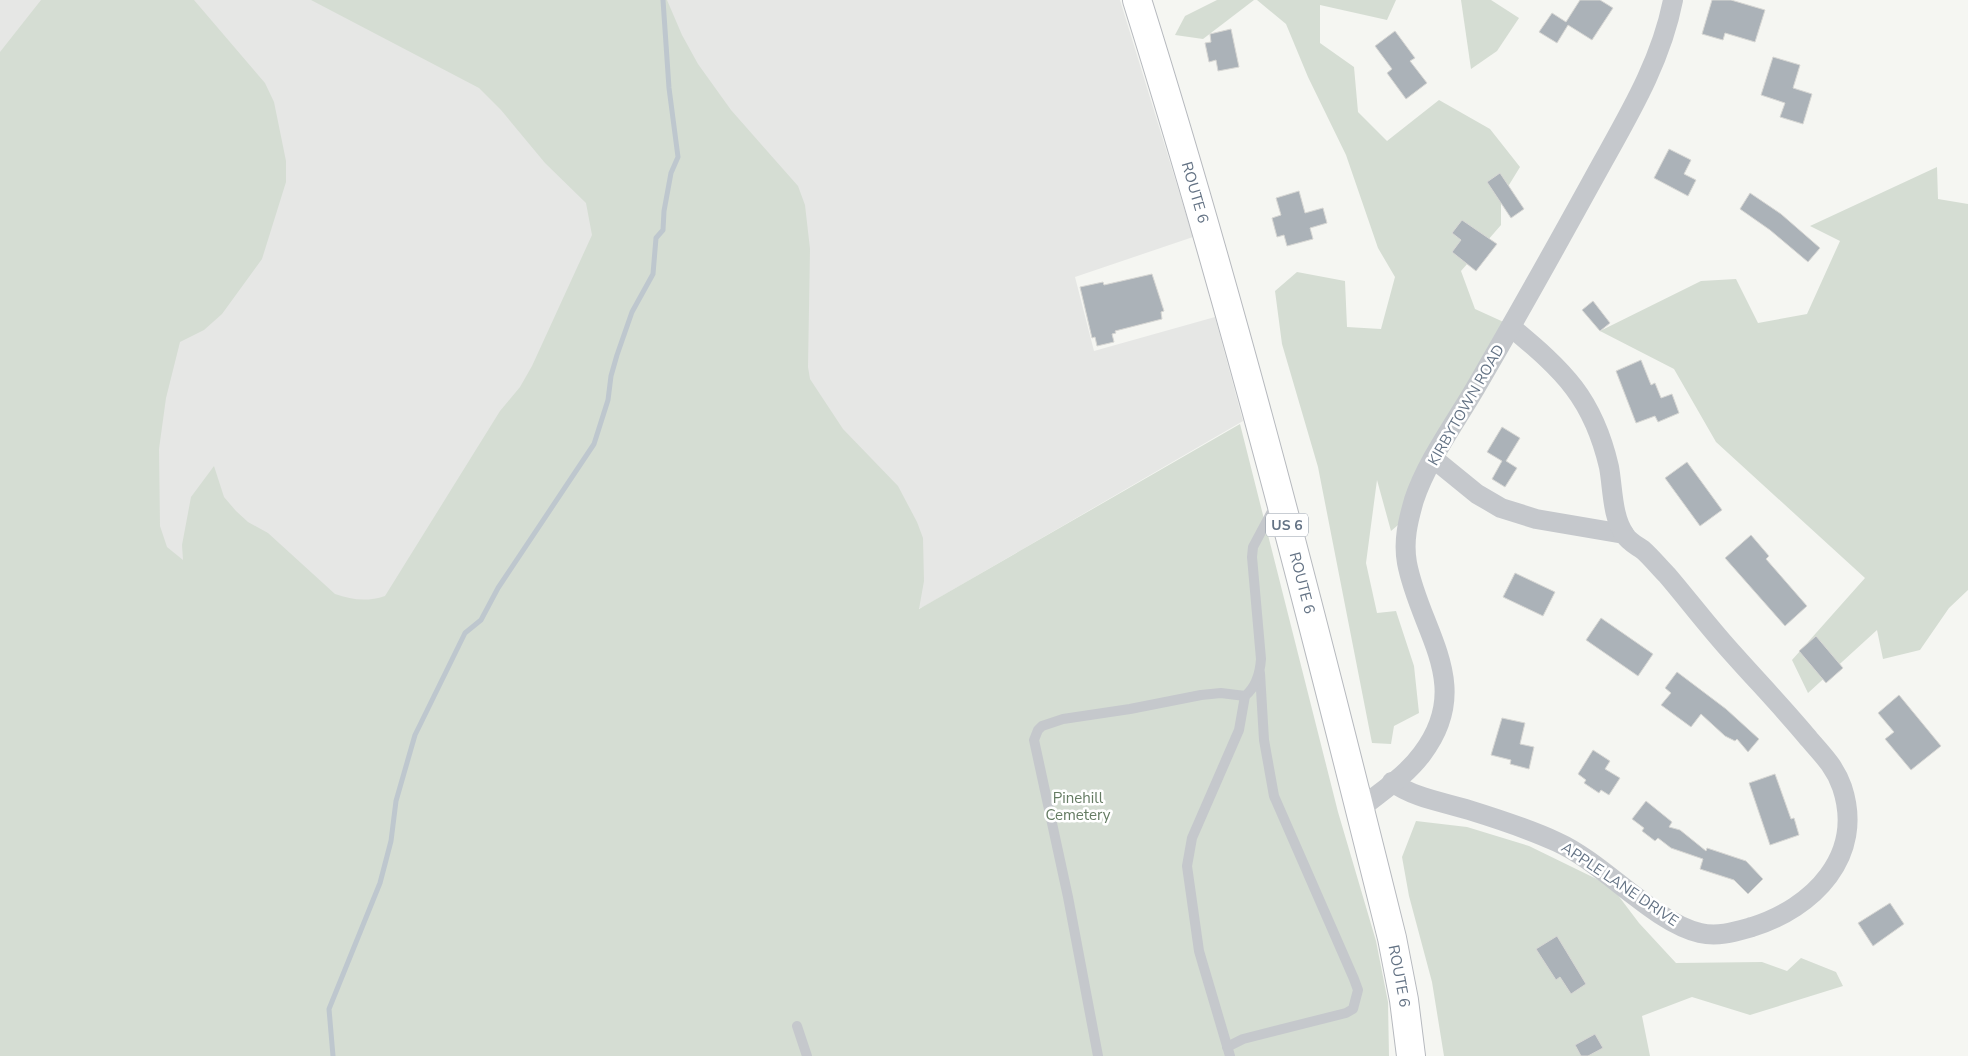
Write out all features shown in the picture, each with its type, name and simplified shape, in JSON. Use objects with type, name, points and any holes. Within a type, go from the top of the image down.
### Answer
[{"type":"main road","name":"ROUTE 6","points":[[1137,0],[1210,239],[1280,497],[1394,947],[1404,1000],[1411,1056]]},
{"type":"street","name":"KIRBYTOWN ROAD","points":[[1360,809],[1415,762],[1432,738],[1440,718],[1444,698],[1440,659],[1407,563],[1405,543],[1408,521],[1416,497],[1434,459],[1511,327],[1642,90],[1663,43],[1674,0]]},
{"type":"street","name":"APPLE LANE DRIVE","points":[[1392,782],[1405,791],[1473,811],[1557,842],[1594,864],[1669,919],[1699,933],[1715,935],[1733,933],[1778,918],[1802,903],[1825,881],[1839,861],[1847,831],[1845,798],[1837,774],[1829,761],[1734,655],[1668,576],[1624,534],[1620,528],[1605,452],[1596,423],[1586,404],[1576,388],[1547,357],[1511,327]]},
{"type":"street","points":[[1434,459],[1477,494],[1501,508],[1536,519],[1624,534]]},
{"type":"lane","points":[[1260,672],[1251,691],[1245,696],[1239,730],[1192,838],[1187,856],[1199,951],[1229,1052],[1242,1039],[1346,1013],[1353,1009],[1358,997],[1354,979],[1274,796],[1264,740],[1261,659],[1252,570],[1253,547],[1280,497]]},
{"type":"lane","points":[[1098,1056],[1068,897],[1034,740],[1035,735],[1042,726],[1090,714],[1130,709],[1201,695],[1221,693],[1245,696]]},
{"type":"lane","points":[[797,1026],[807,1056]]},
{"type":"shaded area","points":[[0,0],[1120,0],[1193,237],[1075,277],[1094,351],[1215,317],[1243,421],[923,607],[715,684],[0,1056]]},
{"type":"green space","name":"Pinehill Cemetery","points":[[41,0],[194,0],[265,83],[274,102],[286,161],[286,182],[262,259],[222,314],[204,330],[180,342],[166,398],[159,449],[160,526],[167,547],[183,560],[182,545],[191,497],[214,466],[224,497],[236,511],[248,522],[268,533],[335,594],[360,600],[385,596],[500,411],[520,387],[532,366],[592,235],[586,203],[545,163],[501,110],[479,88],[311,0],[667,0],[682,35],[698,64],[731,110],[798,186],[805,205],[810,249],[808,367],[810,379],[843,429],[898,486],[917,522],[923,538],[924,581],[919,609],[1240,424],[1338,812],[1376,941],[1388,1002],[1389,1056],[0,1056],[0,52]]},
{"type":"green space","points":[[1217,0],[1254,0],[1203,39],[1175,35],[1185,16]]},
{"type":"green space","points":[[1257,0],[1396,0],[1387,20],[1320,5],[1320,43],[1354,67],[1358,112],[1387,141],[1439,100],[1490,129],[1520,167],[1501,198],[1501,225],[1461,271],[1475,309],[1508,324],[1419,507],[1391,531],[1377,480],[1366,563],[1377,613],[1396,611],[1414,666],[1419,713],[1394,726],[1391,744],[1372,743],[1318,467],[1282,344],[1275,291],[1297,272],[1345,281],[1347,327],[1381,329],[1395,277],[1378,248],[1346,155],[1308,77],[1286,24]]},
{"type":"green space","points":[[1461,0],[1491,0],[1519,18],[1497,51],[1471,69]]},
{"type":"green space","points":[[1937,167],[1938,199],[1968,204],[1968,590],[1949,608],[1920,650],[1883,659],[1877,630],[1808,693],[1792,660],[1865,578],[1716,442],[1674,369],[1600,331],[1701,281],[1736,279],[1758,323],[1807,314],[1840,241],[1810,226]]},
{"type":"green space","points":[[1416,821],[1467,827],[1529,846],[1611,886],[1639,923],[1676,963],[1762,962],[1787,971],[1801,958],[1836,972],[1843,986],[1750,1015],[1692,997],[1642,1016],[1650,1056],[1444,1056],[1432,982],[1409,896],[1402,857]]},
{"type":"building","points":[[1580,0],[1600,0],[1613,8],[1592,40],[1568,25],[1557,43],[1539,32],[1552,13],[1566,22]]},
{"type":"building","points":[[1712,0],[1731,0],[1765,10],[1755,42],[1725,33],[1723,40],[1702,34]]},
{"type":"building","points":[[1231,29],[1239,67],[1218,71],[1216,60],[1209,62],[1205,43],[1211,42],[1210,34]]},
{"type":"building","points":[[1395,31],[1415,58],[1410,61],[1427,83],[1406,99],[1387,73],[1392,69],[1375,46]]},
{"type":"building","points":[[1773,57],[1800,65],[1793,88],[1812,94],[1803,124],[1780,117],[1785,103],[1761,95]]},
{"type":"building","points":[[1669,149],[1691,160],[1684,174],[1696,180],[1688,196],[1654,178]]},
{"type":"building","points":[[1500,173],[1524,209],[1511,218],[1487,182]]},
{"type":"building","points":[[1299,191],[1305,213],[1323,208],[1327,223],[1310,228],[1313,239],[1287,246],[1284,235],[1277,237],[1272,218],[1281,215],[1276,198]]},
{"type":"building","points":[[1750,193],[1781,214],[1820,248],[1808,262],[1770,230],[1740,209]]},
{"type":"building","points":[[1462,220],[1497,244],[1476,271],[1452,252],[1461,240],[1452,233]]},
{"type":"building","points":[[1152,274],[1164,311],[1161,312],[1162,319],[1115,331],[1116,333],[1112,334],[1114,342],[1097,346],[1095,337],[1092,338],[1080,287],[1103,282],[1104,285]]},
{"type":"building","points":[[1593,301],[1610,323],[1600,331],[1582,310]]},
{"type":"building","points":[[1641,360],[1651,385],[1655,383],[1661,398],[1672,394],[1679,413],[1658,422],[1655,416],[1636,423],[1616,371]]},
{"type":"building","points":[[1502,427],[1520,438],[1506,461],[1517,468],[1505,487],[1492,479],[1502,461],[1487,452]]},
{"type":"building","points":[[1687,462],[1722,510],[1700,526],[1665,478]]},
{"type":"building","points":[[1751,535],[1769,556],[1766,559],[1807,606],[1785,626],[1725,558]]},
{"type":"building","points":[[1515,573],[1555,592],[1543,616],[1503,597]]},
{"type":"building","points":[[1601,618],[1653,654],[1638,676],[1586,640]]},
{"type":"building","points":[[1816,636],[1843,668],[1826,683],[1799,651]]},
{"type":"building","points":[[1677,672],[1726,709],[1759,739],[1748,752],[1737,739],[1735,741],[1725,736],[1701,714],[1691,727],[1661,705],[1671,693],[1665,688]]},
{"type":"building","points":[[1899,695],[1941,746],[1911,770],[1885,739],[1894,732],[1878,713]]},
{"type":"building","points":[[1502,718],[1525,723],[1520,744],[1534,747],[1529,769],[1510,764],[1511,760],[1491,755]]},
{"type":"building","points":[[1593,750],[1610,761],[1605,769],[1620,778],[1609,795],[1601,790],[1599,793],[1584,783],[1586,780],[1578,774]]},
{"type":"building","points":[[1775,774],[1791,819],[1794,818],[1799,835],[1770,845],[1749,783]]},
{"type":"building","points":[[1646,801],[1672,822],[1669,827],[1680,830],[1706,851],[1707,848],[1746,861],[1763,879],[1748,894],[1734,880],[1700,869],[1703,859],[1671,848],[1658,838],[1655,841],[1642,831],[1644,828],[1632,819]]},
{"type":"building","points":[[1890,903],[1904,924],[1873,946],[1858,923]]},
{"type":"building","points":[[1557,936],[1586,984],[1571,994],[1560,977],[1556,980],[1536,949]]},
{"type":"building","points":[[1595,1034],[1603,1048],[1588,1056],[1581,1056],[1575,1045]]},
{"type":"waterway","points":[[333,1056],[329,1009],[380,883],[391,841],[396,801],[415,735],[465,633],[481,620],[498,588],[594,444],[608,400],[611,376],[617,355],[632,312],[653,274],[656,238],[663,230],[664,211],[671,173],[678,157],[669,88],[663,0]]}]
